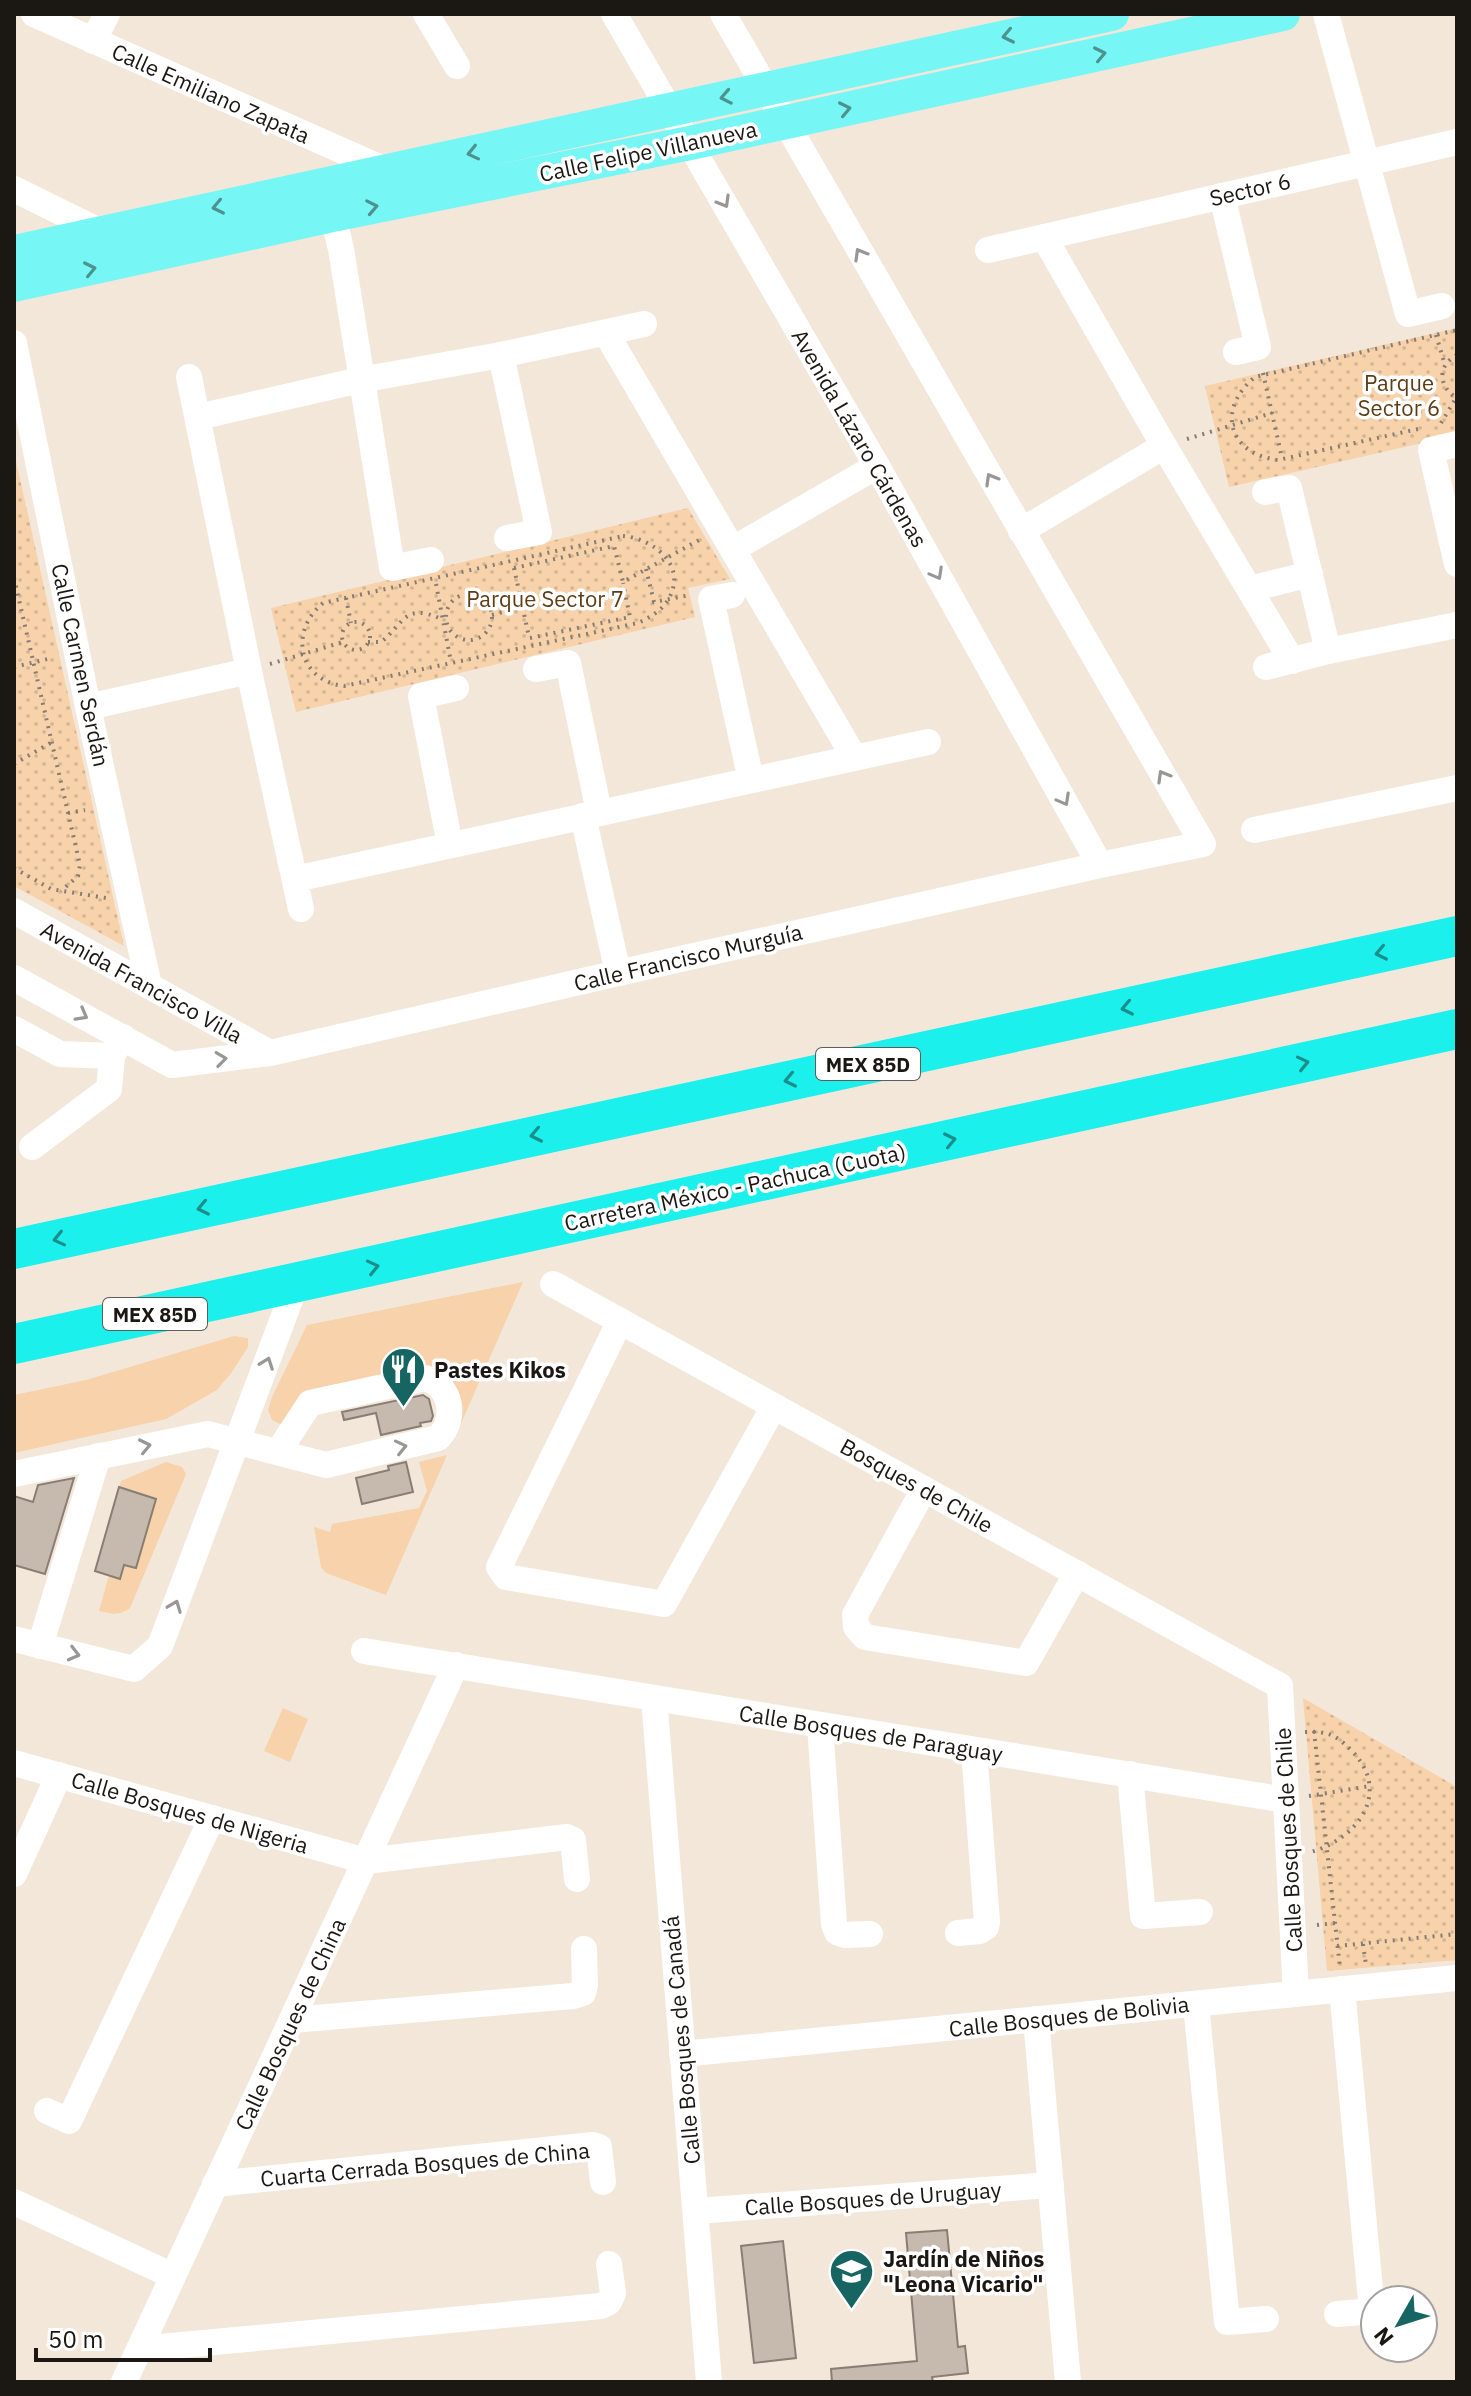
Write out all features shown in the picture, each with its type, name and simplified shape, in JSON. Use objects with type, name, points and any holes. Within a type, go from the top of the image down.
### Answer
[{"type":"highway","name":"MEX 85D","points":[[14,1249],[1457,936]]},
{"type":"highway","name":"Carretera México - Pachuca (Cuota)","points":[[14,1344],[1457,1029]]},
{"type":"main road","name":"Calle Felipe Villanueva","points":[[14,252],[766,89],[1062,19],[1112,14]]},
{"type":"main road","name":"Calle Felipe Villanueva","points":[[14,285],[1283,14]]},
{"type":"street","name":"Calle Emiliano Zapata","points":[[34,14],[390,172]]},
{"type":"street","points":[[93,41],[107,14]]},
{"type":"street","name":"Avenida Lázaro Cárdenas","points":[[614,14],[877,466],[1100,865]]},
{"type":"street","points":[[723,14],[1021,531],[1164,446]]},
{"type":"street","points":[[1326,14],[1408,314],[1436,307]]},
{"type":"street","points":[[424,16],[457,66]]},
{"type":"street","name":"Sector 6","points":[[988,250],[1457,142]]},
{"type":"street","points":[[14,189],[101,232]]},
{"type":"street","points":[[1222,196],[1247,350]]},
{"type":"street","points":[[333,215],[392,568],[433,569]]},
{"type":"street","points":[[1044,237],[1292,661]]},
{"type":"street","points":[[198,417],[360,380],[501,355],[644,324]]},
{"type":"street","points":[[606,333],[854,757]]},
{"type":"street","name":"Calle Carmen Serdán","points":[[14,343],[149,986]]},
{"type":"street","points":[[501,355],[539,532],[510,549]]},
{"type":"street","points":[[189,377],[301,909]]},
{"type":"street","points":[[1449,430],[1431,450],[1457,564]]},
{"type":"street","points":[[727,538],[877,466]]},
{"type":"street","points":[[1265,492],[1289,488],[1328,651]]},
{"type":"street","name":"Calle Francisco Murguía","points":[[118,1046],[172,1065],[270,1053],[1203,844],[1021,531]]},
{"type":"street","points":[[1250,589],[1310,574]]},
{"type":"street","points":[[722,597],[751,780]]},
{"type":"street","points":[[1266,667],[1457,625]]},
{"type":"street","points":[[534,658],[568,663],[618,973]]},
{"type":"street","points":[[88,707],[249,671]]},
{"type":"street","points":[[450,845],[421,696],[454,675]]},
{"type":"street","points":[[295,879],[928,742]]},
{"type":"street","points":[[1254,830],[1457,788]]},
{"type":"street","name":"Avenida Francisco Villa","points":[[14,911],[270,1053]]},
{"type":"street","points":[[14,978],[118,1046]]},
{"type":"street","points":[[14,1029],[60,1054],[118,1046]]},
{"type":"street","points":[[32,1147],[109,1089],[118,1046]]},
{"type":"street","points":[[14,1639],[134,1669],[160,1646],[296,1284]]},
{"type":"street","name":"Bosques de Chile","points":[[553,1284],[1280,1686]]},
{"type":"street","points":[[620,1321],[499,1567],[506,1577],[664,1604],[774,1406]]},
{"type":"street","points":[[14,1474],[208,1434],[326,1465],[438,1438],[446,1430],[451,1417],[445,1390],[435,1381],[425,1378],[310,1403],[278,1452]]},
{"type":"street","points":[[40,1646],[98,1456]]},
{"type":"street","points":[[924,1489],[855,1615],[856,1627],[865,1637],[1026,1663],[1077,1573]]},
{"type":"street","name":"Calle Bosques de Paraguay","points":[[364,1651],[1286,1800]]},
{"type":"street","name":"Calle Bosques de China","points":[[124,2382],[456,1665]]},
{"type":"street","name":"Calle Bosques de Chile","points":[[1280,1686],[1296,1994]]},
{"type":"street","name":"Calle Bosques de Canadá","points":[[654,1698],[709,2382]]},
{"type":"street","points":[[820,1725],[834,1924],[837,1932],[845,1935],[870,1934]]},
{"type":"street","points":[[958,1933],[980,1931],[987,1922],[974,1750]]},
{"type":"street","name":"Calle Bosques de Nigeria","points":[[14,1763],[366,1861]]},
{"type":"street","points":[[1130,1774],[1143,1916],[1200,1912]]},
{"type":"street","points":[[14,1874],[59,1775]]},
{"type":"street","points":[[47,2111],[69,2121],[212,1818]]},
{"type":"street","points":[[366,1861],[567,1837],[573,1840],[577,1879]]},
{"type":"street","points":[[292,2020],[573,1996],[583,1993],[585,1985],[584,1949]]},
{"type":"street","name":"Calle Bosques de Bolivia","points":[[682,2054],[1457,1978]]},
{"type":"street","points":[[1342,1989],[1371,2284]]},
{"type":"street","points":[[1196,2004],[1227,2322],[1266,2319]]},
{"type":"street","points":[[1036,2019],[1068,2382]]},
{"type":"street","name":"Cuarta Cerrada Bosques de China","points":[[215,2184],[593,2145],[599,2147],[601,2152],[603,2182]]},
{"type":"street","name":"Calle Bosques de Uruguay","points":[[696,2211],[1051,2185]]},
{"type":"street","points":[[14,2202],[173,2276]]},
{"type":"street","points":[[139,2349],[601,2306],[609,2302],[613,2293],[609,2264]]},
{"type":"street","points":[[1337,2314],[1359,2312]]},
{"type":"path","points":[[1436,307],[1436,335],[1445,365]]},
{"type":"path","points":[[1426,428],[1282,459],[1260,458],[1247,449],[1237,437],[1231,420],[1234,401],[1242,388],[1255,377],[1457,330]]},
{"type":"path","points":[[1247,350],[1264,375],[1282,459]]},
{"type":"path","points":[[1457,355],[1445,365],[1442,380],[1457,398]]},
{"type":"path","points":[[1164,446],[1272,413]]},
{"type":"path","points":[[623,536],[649,542],[666,558],[674,579],[671,594],[663,607],[651,617],[534,658],[454,675],[344,686],[321,678],[310,667],[304,653],[301,639],[304,624],[323,603],[433,569],[510,549],[623,536]]},
{"type":"path","points":[[623,582],[666,558],[727,538]]},
{"type":"path","points":[[514,568],[614,546],[623,582],[630,617],[530,638]]},
{"type":"path","points":[[510,549],[534,658]]},
{"type":"path","points":[[433,569],[454,675]]},
{"type":"path","points":[[646,569],[654,602],[694,594],[722,597]]},
{"type":"path","points":[[14,578],[80,865],[78,876],[61,891]]},
{"type":"path","points":[[368,642],[381,642],[404,617],[416,613],[445,621],[455,635],[469,640],[483,635],[492,615],[486,601],[473,594],[465,594],[448,607],[445,621]]},
{"type":"path","points":[[346,598],[351,623]]},
{"type":"path","points":[[492,615],[522,607]]},
{"type":"path","points":[[351,623],[365,625],[370,633],[362,649],[349,648],[343,642],[344,628],[351,623]]},
{"type":"path","points":[[249,671],[343,642]]},
{"type":"path","points":[[14,667],[78,652]]},
{"type":"path","points":[[14,764],[52,742]]},
{"type":"path","points":[[14,868],[51,889],[131,902]]},
{"type":"path","points":[[1314,1731],[1342,1989]]},
{"type":"path","points":[[1283,1733],[1323,1731],[1342,1741],[1359,1758],[1370,1777],[1371,1796],[1361,1819],[1341,1839],[1289,1858]]},
{"type":"path","points":[[1286,1800],[1370,1786]]},
{"type":"path","points":[[1337,1946],[1457,1934]]},
{"type":"green space","name":"Parque Sector 6","points":[[1457,328],[1457,435],[1229,487],[1205,386]]},
{"type":"green space","points":[[14,452],[124,946],[14,886]]},
{"type":"green space","name":"Parque Sector 7","points":[[688,508],[730,579],[688,588],[695,617],[296,712],[271,608]]},
{"type":"green space","points":[[523,1282],[459,1428],[449,1386],[286,1420],[280,1424],[272,1420],[268,1410],[272,1397],[307,1325]]},
{"type":"green space","points":[[234,1336],[248,1338],[248,1347],[232,1372],[217,1390],[166,1419],[14,1453],[14,1395],[86,1380]]},
{"type":"green space","points":[[447,1455],[386,1595],[326,1573],[321,1567],[314,1527],[330,1532],[332,1524],[419,1508],[427,1491],[419,1462]]},
{"type":"green space","points":[[166,1462],[182,1467],[186,1474],[130,1608],[115,1614],[99,1611],[109,1575],[124,1565],[136,1568],[149,1524],[132,1492],[119,1487],[121,1481]]},
{"type":"green space","points":[[1303,1698],[1457,1787],[1457,1960],[1327,1971]]},
{"type":"green space","points":[[283,1708],[308,1719],[290,1762],[264,1751]]},
{"type":"building","name":"Pastes Kikos","points":[[423,1395],[429,1399],[433,1416],[431,1421],[420,1423],[421,1426],[381,1435],[376,1413],[344,1420],[342,1412]]},
{"type":"building","points":[[406,1462],[413,1492],[362,1504],[356,1478],[389,1470],[388,1466]]},
{"type":"building","points":[[74,1478],[45,1574],[14,1565],[14,1496],[33,1502],[38,1485]]},
{"type":"building","points":[[119,1487],[156,1499],[136,1568],[124,1565],[120,1579],[95,1571]]},
{"type":"building","points":[[947,2230],[958,2347],[965,2346],[968,2373],[932,2377],[933,2382],[832,2382],[831,2369],[917,2361],[906,2233]]},
{"type":"building","points":[[783,2241],[796,2358],[754,2363],[741,2246]]},
{"type":"place","name":"Pastes Kikos","points":[[403,1408]]},
{"type":"place","name":"Jardín de Niños \"Leona Vicario\"","points":[[852,2310]]}]
